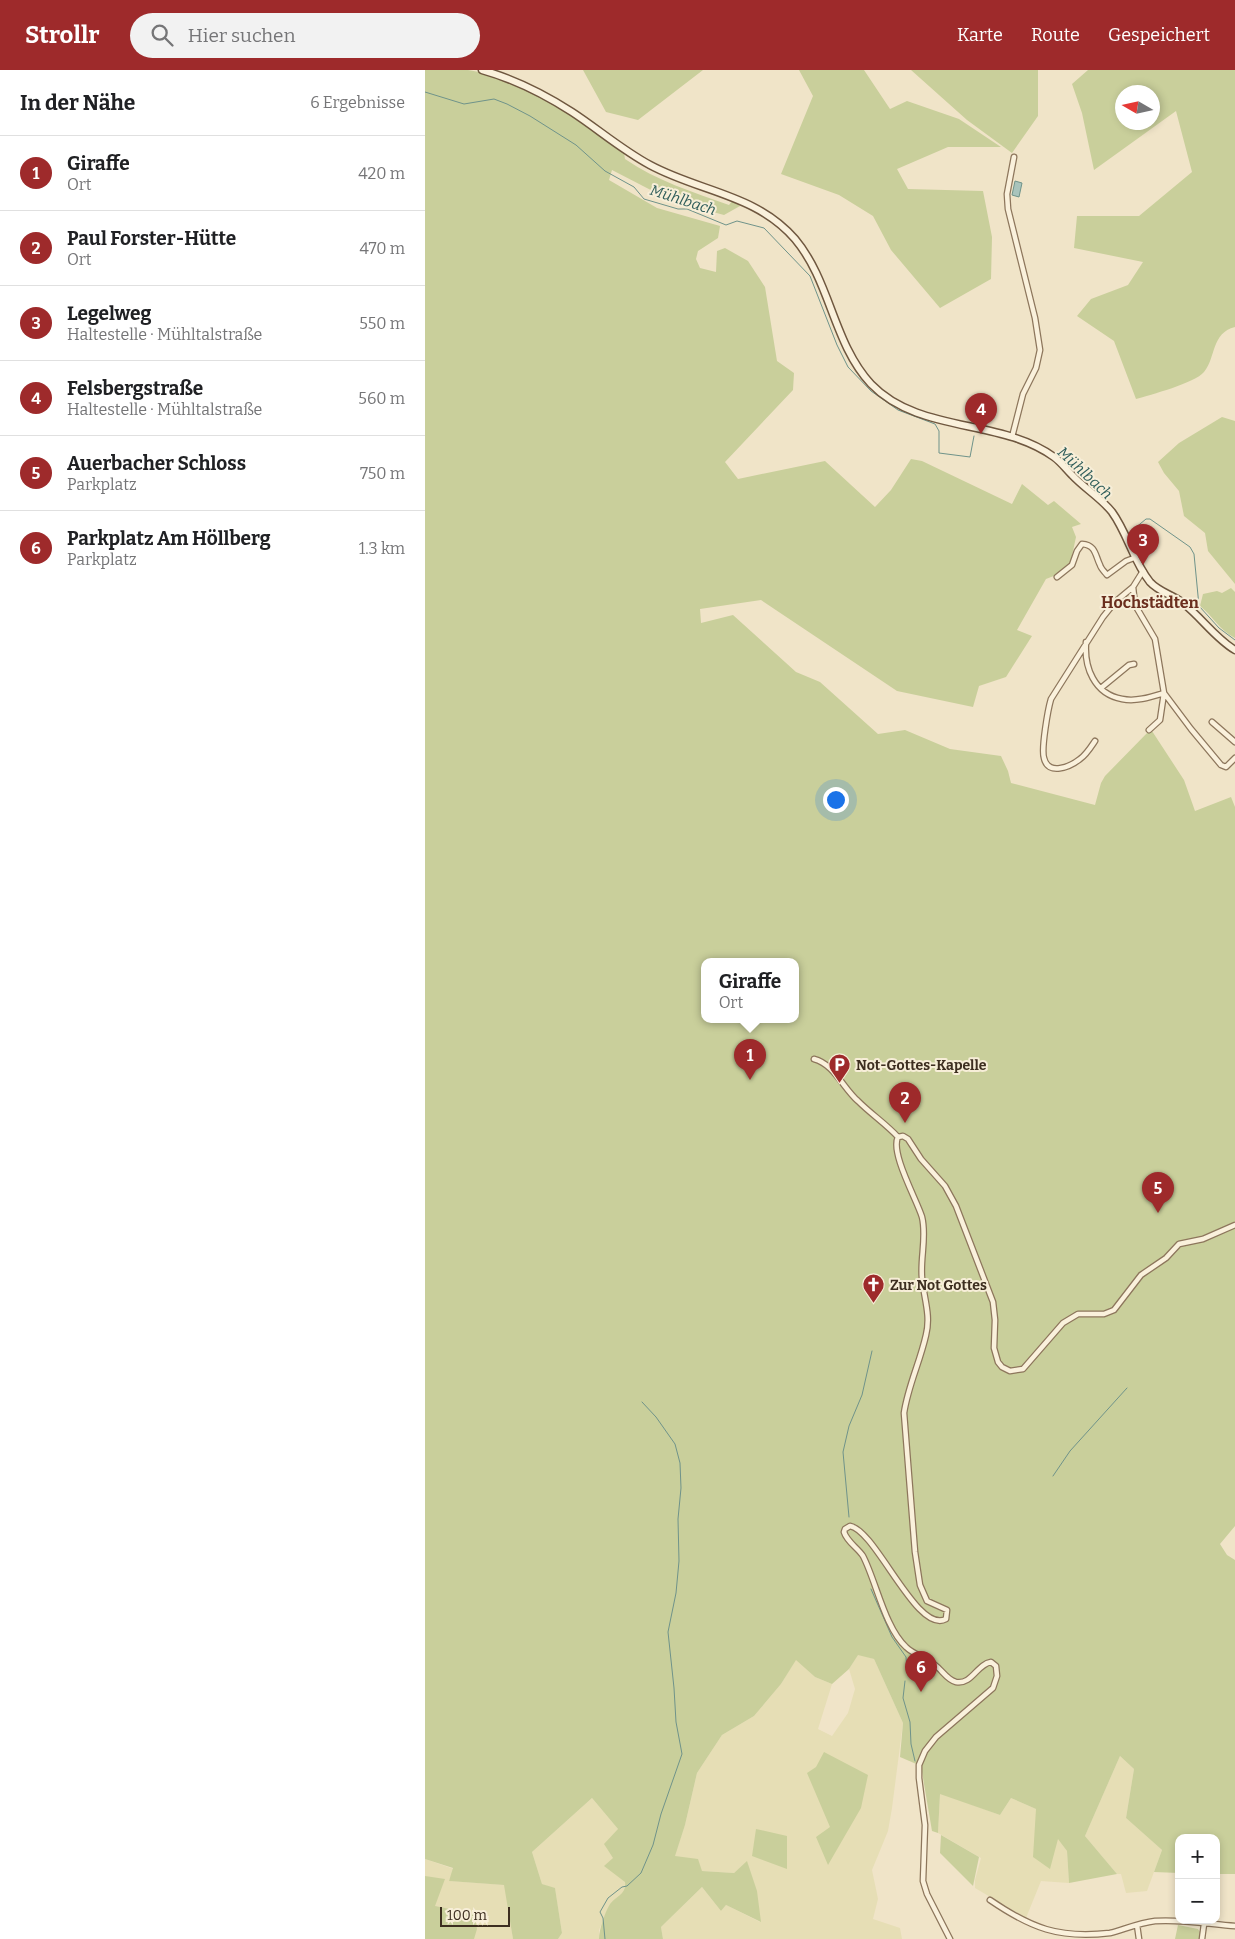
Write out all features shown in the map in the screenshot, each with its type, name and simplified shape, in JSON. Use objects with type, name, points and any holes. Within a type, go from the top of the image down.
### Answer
[{"type":"main road","points":[[482,70],[535,90],[571,111],[631,154],[663,172],[751,204],[764,212],[795,240],[811,262],[846,348],[854,362],[872,385],[893,400],[922,414],[1027,441],[1056,459],[1112,512],[1134,558],[1154,586],[1184,604],[1219,638],[1235,650]]},
{"type":"street","points":[[1012,437],[1023,394],[1036,368],[1040,350],[1035,318],[1009,209],[1007,194],[1014,157]]},
{"type":"street","points":[[1057,576],[1072,565],[1077,551],[1082,544],[1093,548],[1100,565],[1107,575],[1126,561],[1134,558]]},
{"type":"street","points":[[1095,741],[1080,760],[1063,768],[1053,768],[1045,762],[1043,754],[1048,708],[1055,693],[1086,641],[1111,607],[1133,587],[1143,571]]},
{"type":"street","points":[[1133,587],[1135,605],[1155,639],[1164,693],[1160,720],[1149,730]]},
{"type":"street","points":[[1086,641],[1086,660],[1089,673],[1101,688],[1123,699],[1146,698],[1164,693]]},
{"type":"street","points":[[1075,659],[1086,660]]},
{"type":"street","points":[[1101,688],[1129,665],[1134,664]]},
{"type":"street","points":[[1164,693],[1221,765],[1226,767],[1235,758]]},
{"type":"street","points":[[1212,722],[1235,742]]},
{"type":"street","points":[[814,1059],[826,1064],[858,1101],[887,1125],[898,1137]]},
{"type":"street","points":[[898,1137],[903,1136],[908,1139],[921,1159],[945,1186],[956,1206],[991,1294],[995,1311],[996,1356],[998,1362],[1006,1370],[1015,1372],[1023,1369],[1063,1323],[1074,1315],[1083,1313],[1104,1314],[1114,1310],[1141,1275],[1183,1242],[1203,1239],[1235,1226]]},
{"type":"street","points":[[898,1137],[896,1143],[907,1183],[922,1216],[922,1279],[929,1317],[908,1392],[904,1422],[915,1552],[924,1598],[945,1609],[948,1612],[947,1617],[942,1621],[935,1620],[917,1607],[879,1556],[853,1526],[845,1529],[845,1535],[859,1551],[896,1634],[909,1650],[930,1660],[955,1682],[967,1680],[983,1664],[988,1662],[993,1662],[996,1666],[997,1676],[993,1688],[936,1737],[925,1751],[919,1765],[925,1826],[923,1881],[927,1894],[950,1939]]},
{"type":"street","points":[[990,1900],[1024,1924],[1053,1935],[1094,1936],[1156,1921],[1175,1921]]},
{"type":"street","points":[[1202,1939],[1203,1924],[1235,1926]]},
{"type":"street","points":[[1137,1925],[1139,1939]]},
{"type":"shaded area","points":[[858,1654],[874,1659],[903,1723],[888,1831],[872,1870],[878,1899],[873,1919],[900,1928],[902,1939],[663,1939],[661,1927],[702,1887],[721,1911],[726,1905],[760,1922],[747,1862],[734,1873],[701,1871],[674,1857],[685,1825],[697,1773],[722,1735],[754,1716],[781,1684],[796,1659],[815,1677],[832,1684],[818,1729],[832,1736],[848,1713],[855,1689],[849,1669]]},
{"type":"shaded area","points":[[1120,1756],[1134,1769],[1126,1818],[1162,1850],[1147,1891],[1126,1893],[1121,1874],[1117,1874],[1085,1836]]},
{"type":"shaded area","points":[[940,1793],[1000,1815],[1011,1798],[1036,1809],[1036,1822],[1058,1838],[1067,1851],[1069,1883],[1041,1881],[1026,1918],[975,1888],[975,1880],[981,1858],[938,1833]]},
{"type":"shaded area","points":[[592,1798],[618,1829],[613,1858],[626,1884],[624,1892],[610,1904],[599,1930],[599,1939],[558,1939],[562,1933],[555,1889],[542,1884],[532,1852]]},
{"type":"shaded area","points":[[425,1859],[454,1869],[449,1881],[505,1885],[513,1939],[425,1939]]},
{"type":"green space","points":[[425,70],[468,70],[510,82],[550,102],[624,153],[625,159],[637,167],[675,185],[729,205],[733,200],[740,206],[724,215],[672,201],[612,170],[609,180],[657,208],[720,226],[718,238],[698,251],[696,259],[700,268],[716,272],[717,251],[725,248],[748,261],[765,287],[777,361],[794,373],[793,390],[725,462],[738,479],[825,461],[875,507],[891,490],[911,459],[922,461],[1012,504],[1022,484],[1048,505],[1054,501],[1081,524],[1072,527],[1076,537],[1070,565],[1064,572],[1046,579],[1017,630],[1032,636],[1006,677],[979,686],[973,707],[897,691],[761,600],[700,609],[701,623],[733,615],[796,672],[820,682],[878,734],[905,730],[950,749],[1001,756],[1011,783],[1095,805],[1105,776],[1149,731],[1152,731],[1184,780],[1195,811],[1231,797],[1235,807],[1235,1526],[1220,1544],[1227,1555],[1235,1560],[1235,1874],[1220,1874],[1220,1834],[1175,1834],[1175,1873],[1154,1872],[1162,1850],[1126,1818],[1134,1769],[1120,1756],[1085,1836],[1117,1874],[1069,1883],[1067,1851],[1058,1839],[1050,1869],[1033,1857],[1036,1809],[1011,1798],[1000,1815],[940,1794],[938,1833],[932,1831],[921,1766],[900,1757],[903,1723],[874,1659],[858,1655],[849,1669],[832,1684],[815,1677],[796,1660],[781,1684],[754,1716],[722,1735],[697,1773],[685,1825],[675,1856],[698,1859],[702,1871],[734,1873],[747,1861],[757,1891],[761,1922],[726,1905],[721,1911],[702,1887],[661,1927],[663,1939],[599,1939],[606,1912],[610,1904],[623,1892],[625,1882],[604,1866],[613,1858],[604,1844],[618,1829],[592,1798],[532,1852],[542,1884],[555,1888],[562,1933],[558,1939],[513,1939],[504,1885],[449,1881],[453,1868],[425,1859]]},
{"type":"green space","points":[[583,70],[703,70],[638,120],[606,112]]},
{"type":"green space","points":[[799,70],[864,70],[890,109],[907,101],[959,119],[1001,147],[948,147],[897,169],[908,189],[983,191],[992,237],[991,279],[940,308],[891,250],[873,216],[839,195],[781,174],[813,96]]},
{"type":"green space","points":[[911,70],[1038,70],[1038,116],[1012,153],[967,120]]},
{"type":"green space","points":[[1088,70],[1235,70],[1235,327],[1227,330],[1218,340],[1208,366],[1199,376],[1172,388],[1136,399],[1114,341],[1077,316],[1091,299],[1128,285],[1143,262],[1074,248],[1077,216],[1139,216],[1192,172],[1176,111],[1160,123],[1160,85],[1115,85],[1115,130],[1150,130],[1094,170],[1082,113],[1072,84]]},
{"type":"green space","points":[[1222,417],[1235,421],[1235,584],[1208,551],[1205,533],[1184,516],[1179,491],[1164,473],[1158,462],[1179,443]]},
{"type":"green space","points":[[1231,588],[1235,592],[1235,638],[1229,635],[1200,606],[1203,594],[1217,591],[1222,593]]},
{"type":"green space","points":[[824,1752],[868,1775],[861,1808],[828,1865],[816,1837],[830,1827],[807,1773],[816,1767]]},
{"type":"green space","points":[[756,1829],[787,1836],[787,1869],[752,1856]]},
{"type":"green space","points":[[941,1835],[979,1857],[973,1886],[940,1853]]},
{"type":"green space","points":[[425,1876],[445,1879],[435,1906],[474,1914],[477,1929],[474,1939],[425,1939]]},
{"type":"green space","points":[[1178,1925],[1198,1929],[1200,1932],[1199,1939],[1175,1939]]},
{"type":"water","points":[[1015,181],[1022,183],[1019,197],[1012,195]]},
{"type":"waterway","name":"Mühlbach","points":[[425,92],[464,104],[494,99],[507,104],[576,145],[605,171],[634,187],[644,199],[678,209],[687,209],[726,225],[737,221],[764,228],[810,276],[837,345],[848,367],[871,391],[898,410],[935,424],[939,431],[939,453],[970,457],[974,436]]},
{"type":"waterway","name":"Mühlbach","points":[[1128,534],[1146,519],[1150,519],[1190,547],[1194,554],[1199,606],[1219,628],[1235,640]]},
{"type":"waterway","points":[[849,1517],[843,1452],[849,1426],[862,1395],[872,1351]]},
{"type":"waterway","points":[[1053,1476],[1070,1451],[1127,1388]]},
{"type":"waterway","points":[[605,1939],[603,1918],[600,1912],[608,1898],[622,1887],[627,1886],[641,1873],[653,1845],[661,1814],[682,1754],[676,1722],[668,1632],[676,1593],[679,1561],[680,1463],[675,1444],[656,1417],[642,1402]]},
{"type":"waterway","points":[[871,1589],[892,1637],[906,1657],[907,1671]]},
{"type":"waterway","points":[[905,1681],[903,1698],[910,1722],[911,1744],[915,1761]]},
{"type":"place","name":"Felsbergstraße","points":[[981,434]]},
{"type":"place","name":"Legelweg","points":[[1143,565]]},
{"type":"place","name":"Giraffe","points":[[750,1080]]},
{"type":"place","name":"Not-Gottes-Kapelle","points":[[840,1084]]},
{"type":"place","name":"Paul Forster-Hütte","points":[[905,1123]]},
{"type":"place","name":"Auerbacher Schloss","points":[[1158,1213]]},
{"type":"place","name":"Zur Not Gottes","points":[[874,1304]]},
{"type":"place","name":"Parkplatz Am Höllberg","points":[[921,1692]]},
{"type":"district","name":"Hochstädten","points":[[1150,602]]}]
